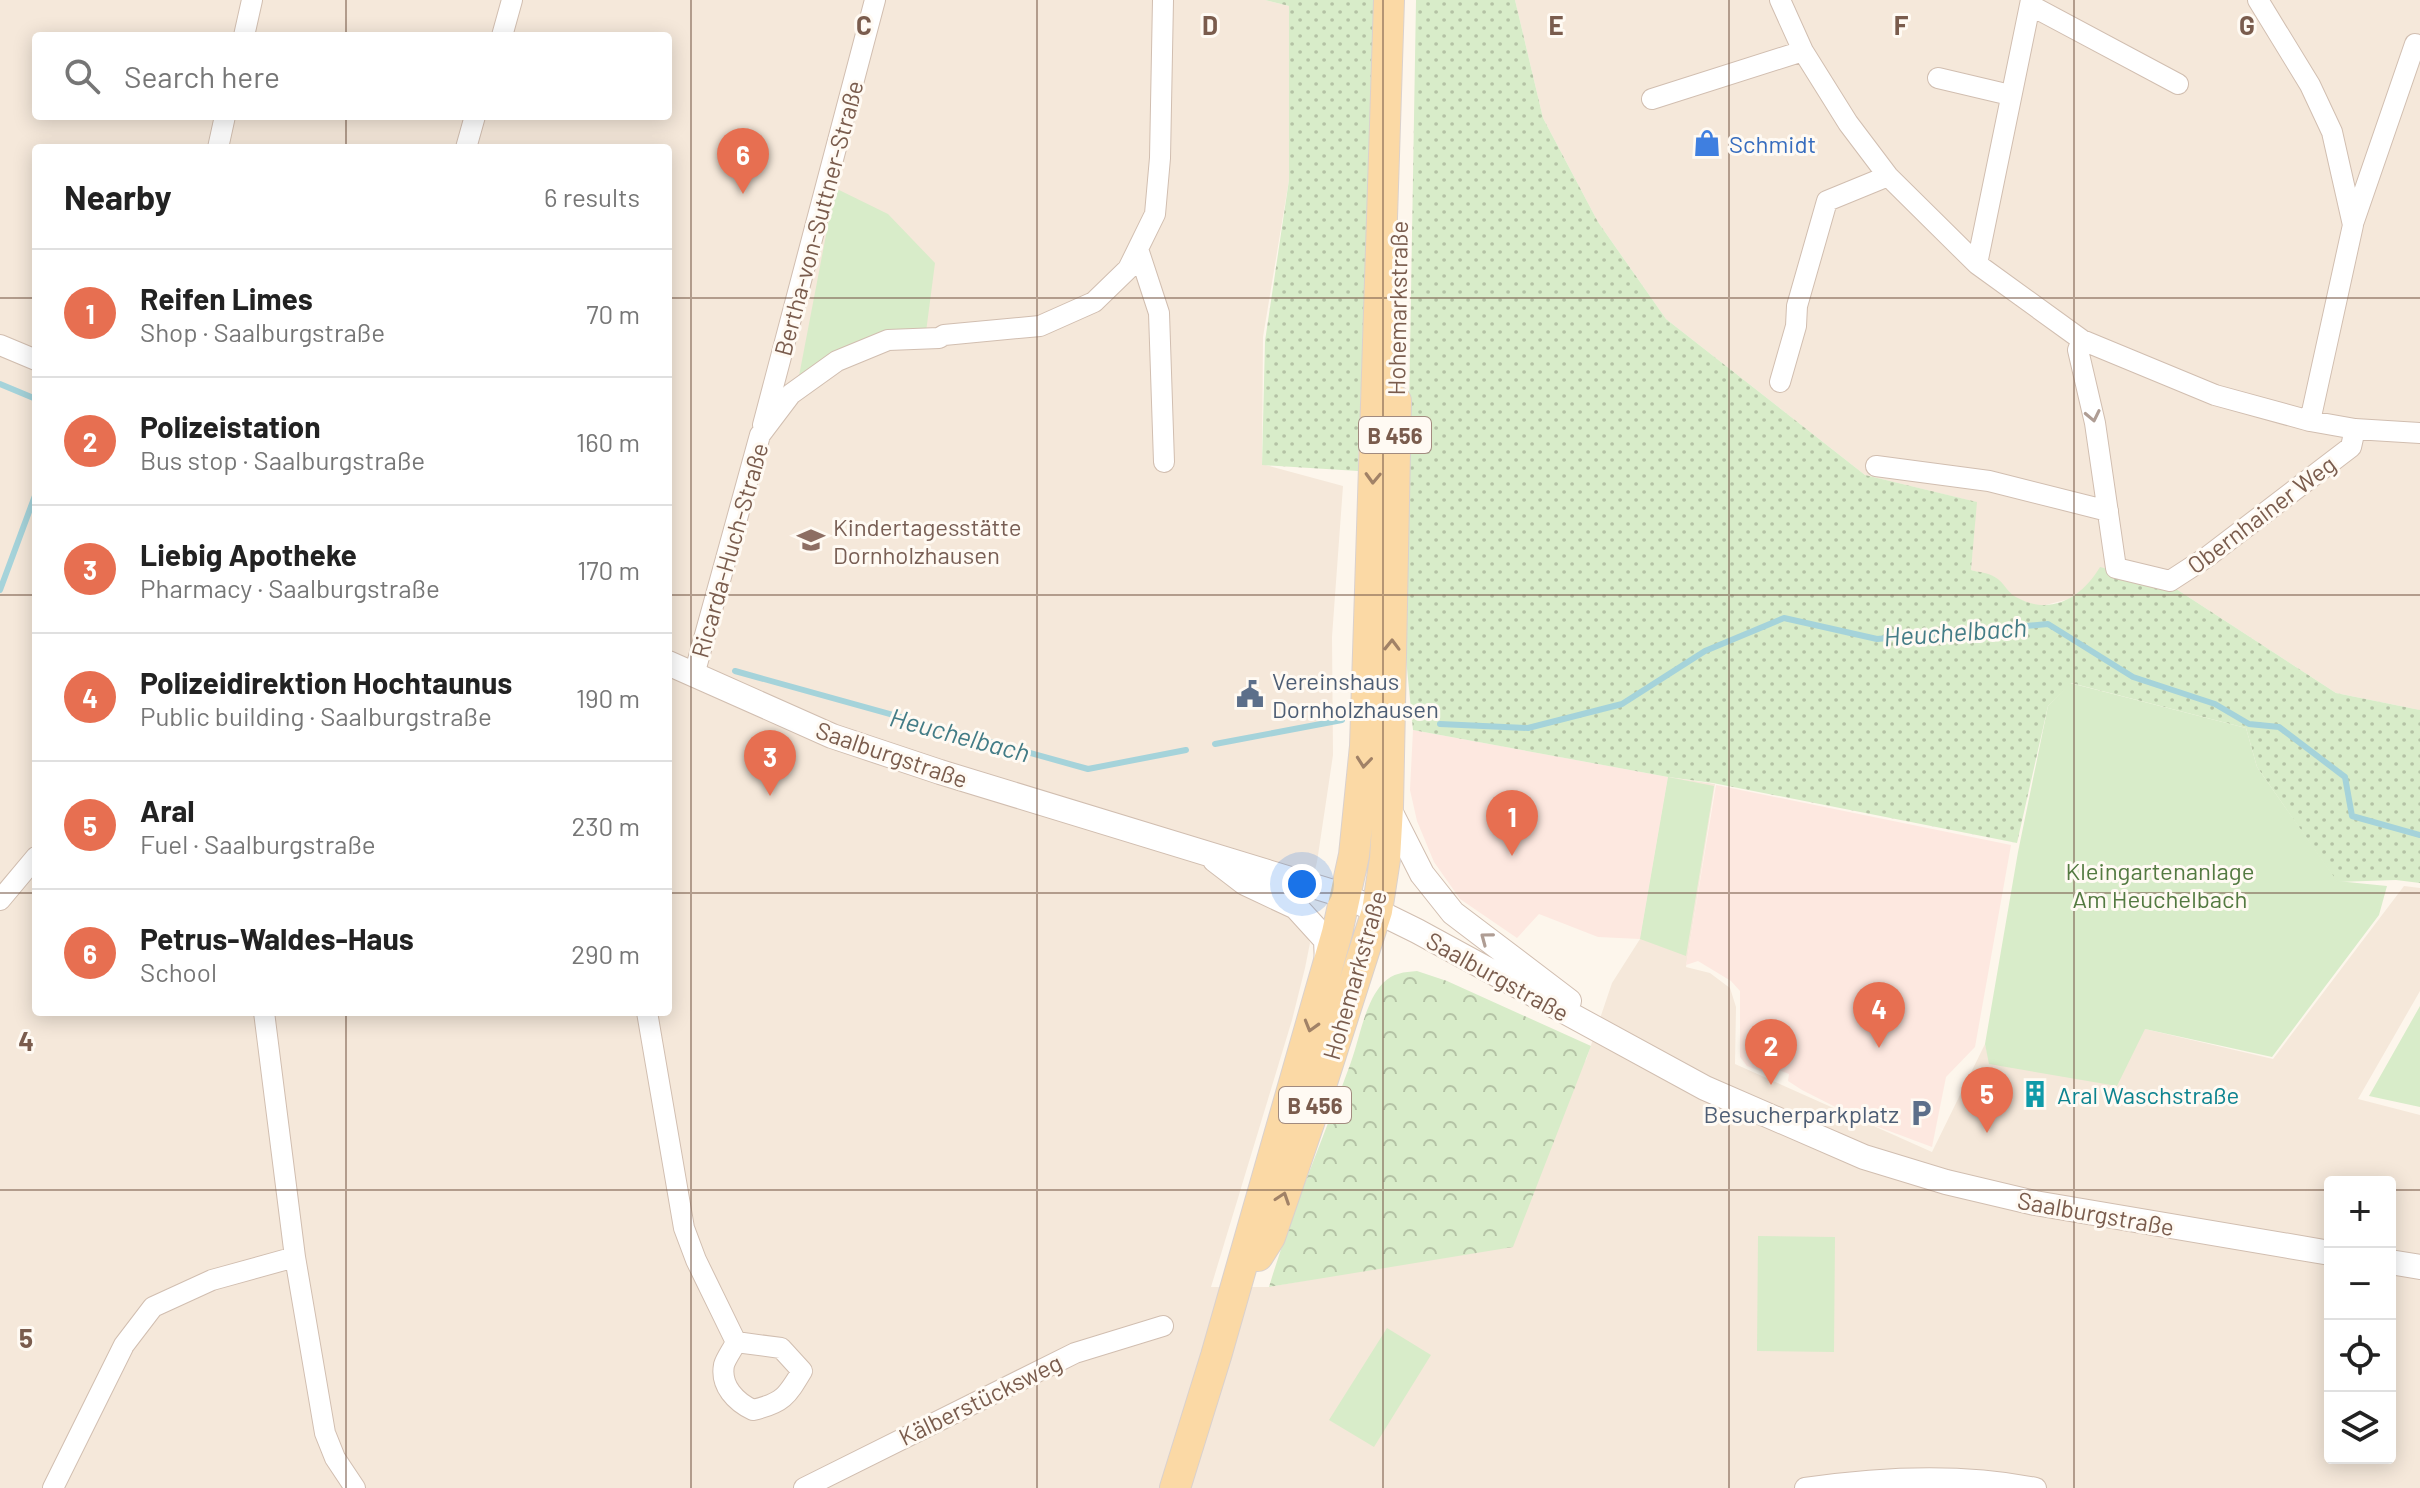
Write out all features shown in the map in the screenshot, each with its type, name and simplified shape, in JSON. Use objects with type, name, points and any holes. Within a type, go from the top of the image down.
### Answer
[{"type":"main road","name":"B 456","points":[[1346,896],[1354,855],[1365,746],[1389,0]]},
{"type":"main road","name":"Hohemarkstraße","points":[[1235,1292],[1270,1237],[1377,911],[1385,859],[1399,196],[1387,64]]},
{"type":"main road","name":"Hohemarkstraße","points":[[1175,1488],[1235,1292],[1346,896]]},
{"type":"street","points":[[245,32],[252,0]]},
{"type":"street","points":[[503,32],[512,0]]},
{"type":"street","name":"Bertha-von-Suttner-Straße","points":[[760,435],[875,0]]},
{"type":"street","name":"Ricarda-Huch-Straße","points":[[676,670],[760,435],[791,394],[837,361],[888,340],[939,338],[1040,326],[1094,302],[1128,269],[1155,214],[1160,158],[1163,0]]},
{"type":"street","points":[[1780,0],[1803,51],[1848,123],[1888,176],[1977,264],[2082,340],[2215,395],[2310,421],[2355,429],[2420,433]]},
{"type":"street","points":[[2258,0],[2310,85],[2332,132],[2353,225]]},
{"type":"street","points":[[1977,264],[2031,2],[2178,84]]},
{"type":"street","points":[[2310,421],[2353,225],[2415,44]]},
{"type":"street","points":[[1652,99],[1803,51]]},
{"type":"street","points":[[1938,78],[2010,95]]},
{"type":"street","points":[[219,144],[224,120]]},
{"type":"street","points":[[467,144],[474,120]]},
{"type":"street","points":[[1780,382],[1796,326],[1797,306],[1827,201],[1888,176]]},
{"type":"street","points":[[1139,252],[1159,313],[1164,462]]},
{"type":"street","name":"Obernhainer Weg","points":[[2082,340],[2078,350],[2095,423],[2116,568],[2170,581],[2207,557],[2351,447],[2355,429]]},
{"type":"street","points":[[0,345],[32,358]]},
{"type":"street","points":[[1876,466],[1989,481],[2108,511]]},
{"type":"street","name":"Saalburgstraße","points":[[676,670],[832,736],[1346,896],[1705,1088],[1864,1157],[1946,1182],[2060,1208],[2324,1252]]},
{"type":"street","points":[[1388,807],[1422,874],[1453,913],[1637,1053]]},
{"type":"street","points":[[1204,851],[1245,883],[1296,907],[1326,940],[1327,970]]},
{"type":"street","points":[[0,900],[32,862]]},
{"type":"street","points":[[265,1016],[295,1257],[325,1433],[335,1458],[355,1488]]},
{"type":"street","points":[[648,1016],[684,1228],[736,1342]]},
{"type":"street","points":[[53,1488],[124,1345],[153,1307],[212,1280],[295,1257]]},
{"type":"street","points":[[2396,1263],[2420,1267]]},
{"type":"street","name":"Kälberstücksweg","points":[[804,1488],[1075,1353],[1163,1326]]},
{"type":"street","points":[[1805,1488],[1858,1482],[1929,1480],[1984,1481],[2036,1488]]},
{"type":"shaded area","points":[[0,0],[1265,0],[1289,6],[1289,180],[1263,337],[1262,464],[1343,486],[1332,637],[1333,755],[1317,862],[1301,924],[1310,943],[1305,968],[1211,1287],[1269,1287],[1308,1280],[1586,1060],[1612,983],[1640,939],[1668,777],[1715,784],[1686,967],[1710,973],[1730,988],[1736,1007],[1735,1064],[1932,1152],[1985,1044],[1990,1064],[2145,1029],[2273,1059],[2404,886],[2420,888],[2420,991],[2358,1099],[2420,1115],[2420,1488],[0,1488]]},
{"type":"shaded area","points":[[1515,0],[2420,0],[2420,710],[2336,693],[2170,585],[2088,586],[2069,599],[2038,607],[2014,597],[1995,577],[1971,570],[1976,502],[1865,475],[1666,319],[1598,222],[1543,118]]},
{"type":"shaded area","points":[[1413,730],[1668,777],[1640,939],[1598,937],[1539,914],[1517,938],[1460,899],[1434,862],[1417,821],[1410,790]]},
{"type":"shaded area","points":[[1716,785],[2011,845],[1975,1047],[1946,1077],[1932,1147],[1865,1122],[1802,1090],[1788,1081],[1789,1074],[1776,1069],[1771,1075],[1747,1066],[1740,1057],[1740,991],[1731,981],[1698,961],[1686,965]]},
{"type":"green space","points":[[1265,0],[1375,0],[1358,471],[1262,465],[1265,341],[1289,180],[1289,6]]},
{"type":"green space","points":[[1416,0],[1515,0],[1543,118],[1598,222],[1666,319],[1865,475],[1977,502],[1971,570],[1995,577],[2018,598],[2043,605],[2075,595],[2100,567],[2170,585],[2336,693],[2420,710],[2420,883],[2396,880],[2337,882],[2257,767],[2246,728],[2071,683],[2048,706],[2017,843],[1713,783],[1413,730],[1405,648]]},
{"type":"green space","points":[[835,188],[888,214],[935,263],[926,332],[878,333],[824,358],[799,376]]},
{"type":"green space","name":"Kleingartenanlage Am Heuchelbach","points":[[2070,683],[2246,728],[2257,767],[2337,881],[2387,886],[2379,915],[2272,1057],[2145,1029],[2117,1086],[1989,1064],[1985,1044],[2018,852],[2048,706]]},
{"type":"green space","points":[[1668,777],[1714,786],[1686,956],[1640,939]]},
{"type":"green space","points":[[1417,971],[1447,981],[1591,1046],[1513,1247],[1269,1287],[1372,1000],[1391,977]]},
{"type":"green space","points":[[2420,1006],[2420,1107],[2369,1096]]},
{"type":"green space","points":[[1758,1236],[1835,1237],[1834,1352],[1757,1351]]},
{"type":"green space","points":[[1387,1328],[1431,1355],[1374,1447],[1329,1420]]},
{"type":"waterway","points":[[0,384],[32,397]]},
{"type":"waterway","name":"Heuchelbach","points":[[0,590],[32,504]]},
{"type":"waterway","name":"Heuchelbach","points":[[1440,724],[1528,728],[1622,704],[1705,651],[1784,618],[1877,639],[2048,624],[2133,677],[2215,704],[2249,724],[2279,727],[2345,777],[2352,816],[2420,835]]},
{"type":"waterway","name":"Heuchelbach","points":[[735,671],[1088,769],[1186,750]]},
{"type":"waterway","name":"Heuchelbach","points":[[1215,744],[1342,720]]},
{"type":"place","name":"Schmidt","points":[[1707,143]]},
{"type":"place","name":"Petrus-Waldes-Haus","points":[[743,194]]},
{"type":"place","name":"Kindertagesstätte Dornholzhausen","points":[[811,540]]},
{"type":"place","name":"Vereinshaus Dornholzhausen","points":[[1250,694]]},
{"type":"place","name":"Liebig Apotheke","points":[[770,796]]},
{"type":"place","name":"Reifen Limes","points":[[1512,856]]},
{"type":"place","name":"Polizeidirektion Hochtaunus","points":[[1879,1048]]},
{"type":"place","name":"Polizeistation","points":[[1771,1085]]},
{"type":"place","name":"Aral Waschstraße","points":[[2035,1094]]},
{"type":"place","name":"Besucherparkplatz","points":[[1921,1113]]},
{"type":"place","name":"Aral","points":[[1987,1133]]}]
